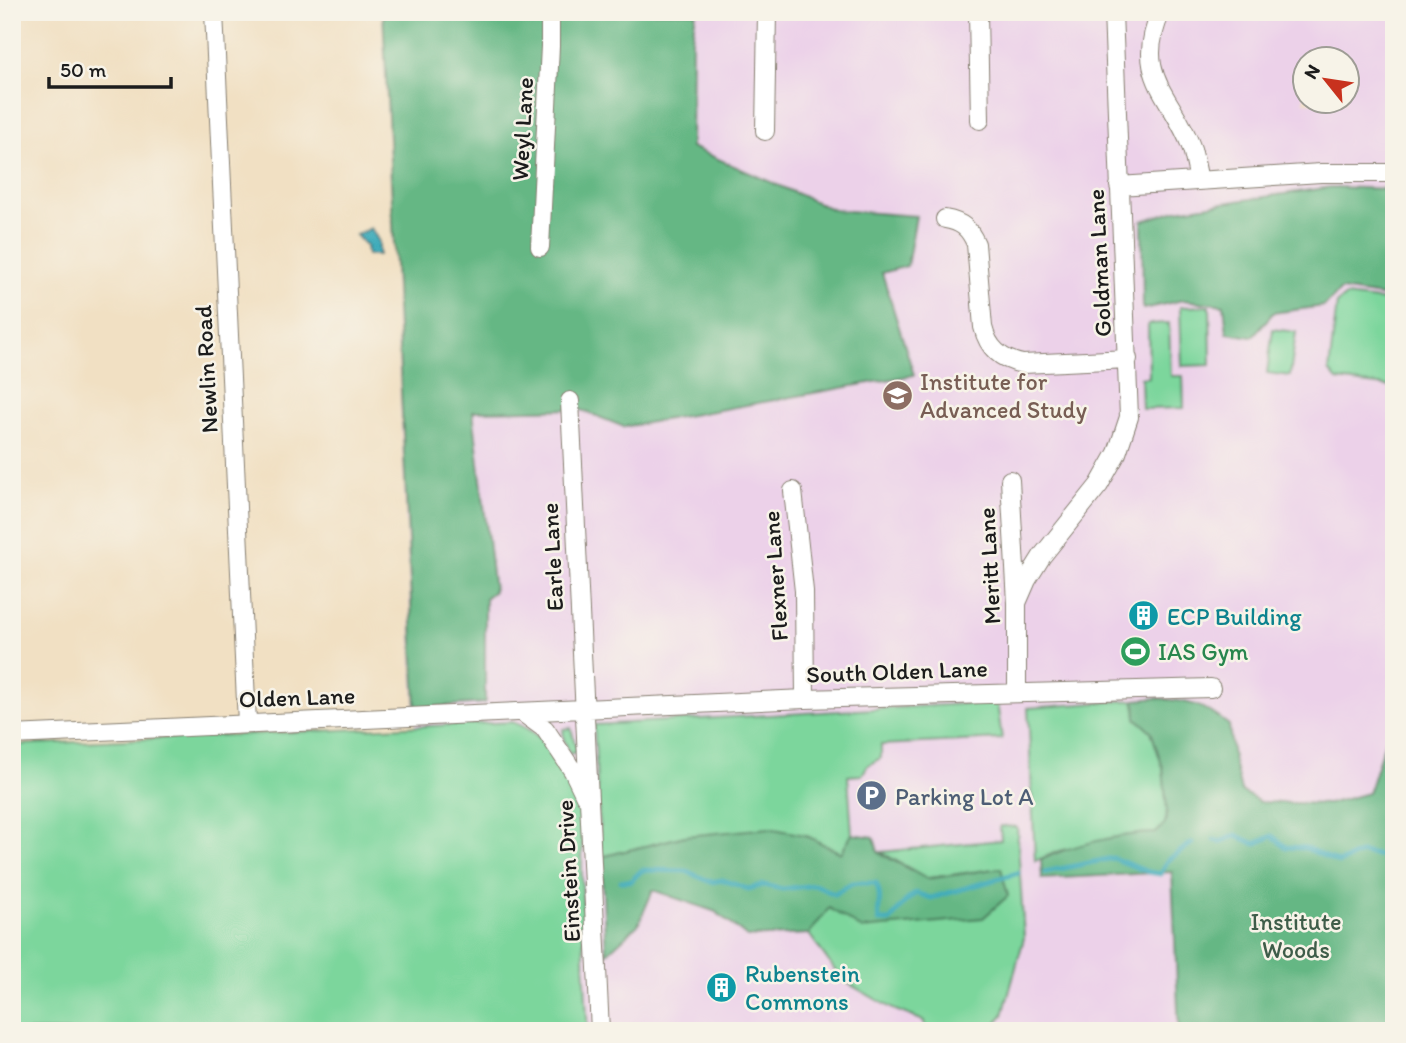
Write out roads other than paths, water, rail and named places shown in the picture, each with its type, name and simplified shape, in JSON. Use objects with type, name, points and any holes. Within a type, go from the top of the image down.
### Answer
[{"type":"street","name":"Newlin Road","points":[[214,12],[247,723]]},
{"type":"street","name":"Weyl Lane","points":[[540,247],[550,12]]},
{"type":"street","points":[[765,131],[767,12]]},
{"type":"street","points":[[978,12],[980,120]]},
{"type":"street","name":"Goldman Lane","points":[[1017,603],[1037,564],[1100,485],[1117,453],[1129,417],[1113,12]]},
{"type":"street","points":[[1160,12],[1154,27],[1150,53],[1157,84],[1192,148],[1199,181]]},
{"type":"street","points":[[1119,186],[1321,173],[1394,173]]},
{"type":"street","points":[[945,219],[962,224],[971,232],[976,244],[986,340],[996,353],[1010,362],[1023,363],[1128,359]]},
{"type":"street","name":"Earle Lane","points":[[570,401],[584,710]]},
{"type":"street","name":"Meritt Lane","points":[[1010,480],[1017,603],[1017,692]]},
{"type":"street","name":"Flexner Lane","points":[[793,491],[804,591],[805,699]]},
{"type":"street","name":"South Olden Lane","points":[[584,710],[805,699],[1211,688]]},
{"type":"street","name":"Olden Lane","points":[[12,735],[584,710]]},
{"type":"street","name":"Einstein Drive","points":[[584,710],[600,1031]]},
{"type":"street","points":[[523,713],[545,729],[573,771],[590,804]]},
{"type":"water","points":[[371,228],[379,242],[379,255],[367,255],[366,246],[356,235]]},
{"type":"waterway","points":[[1214,840],[1220,842],[1236,835],[1255,844],[1272,836],[1286,847],[1306,848],[1339,863],[1361,853],[1394,857]]},
{"type":"waterway","points":[[1045,872],[1113,858],[1148,872],[1161,874],[1167,861],[1192,843]]},
{"type":"waterway","points":[[621,881],[631,881],[642,870],[686,871],[711,882],[723,880],[748,889],[763,885],[783,889],[815,885],[834,894],[852,883],[876,883],[879,921],[890,921],[916,893],[931,898],[1018,873]]},
{"type":"place","name":"Institute for Advanced Study","points":[[897,395]]},
{"type":"place","name":"ECP Building","points":[[1144,616]]},
{"type":"place","name":"IAS Gym","points":[[1135,651]]},
{"type":"place","name":"Parking Lot A","points":[[872,796]]},
{"type":"place","name":"Rubenstein Commons","points":[[722,987]]},
{"type":"park label","name":"Institute Woods","points":[[1296,935]]}]
